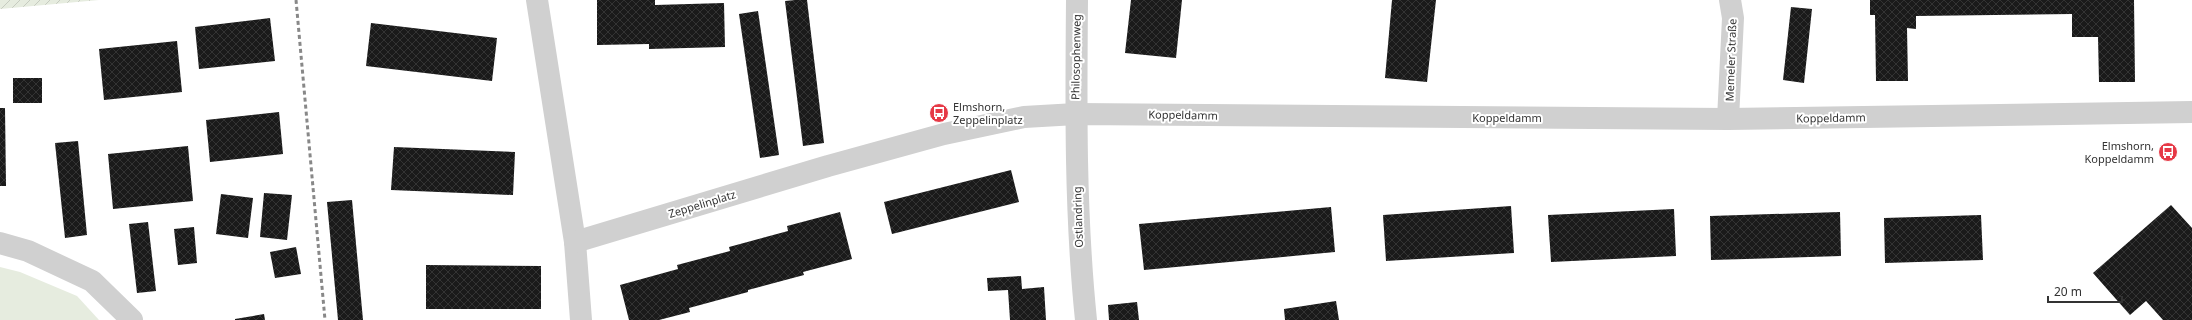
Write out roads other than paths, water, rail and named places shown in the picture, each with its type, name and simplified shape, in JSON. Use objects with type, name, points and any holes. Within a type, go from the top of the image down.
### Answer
[{"type":"street","points":[[537,0],[575,242],[581,320]]},
{"type":"street","name":"Philosophenweg","points":[[1076,114],[1077,0]]},
{"type":"street","name":"Memeler Straße","points":[[1728,120],[1733,18],[1730,0]]},
{"type":"street","name":"Koppeldamm","points":[[828,166],[944,134],[1024,117],[1076,114],[1728,120],[2192,112]]},
{"type":"street","name":"Ostlandring","points":[[1076,114],[1080,265],[1086,320]]},
{"type":"street","name":"Zeppelinplatz","points":[[575,242],[828,166]]},
{"type":"street","points":[[0,243],[28,251],[92,281],[132,320]]},
{"type":"railway","points":[[296,0],[325,320]]},
{"type":"place","name":"Elmshorn, Zeppelinplatz","points":[[939,113]]},
{"type":"place","name":"Elmshorn, Koppeldamm","points":[[2168,152]]}]
